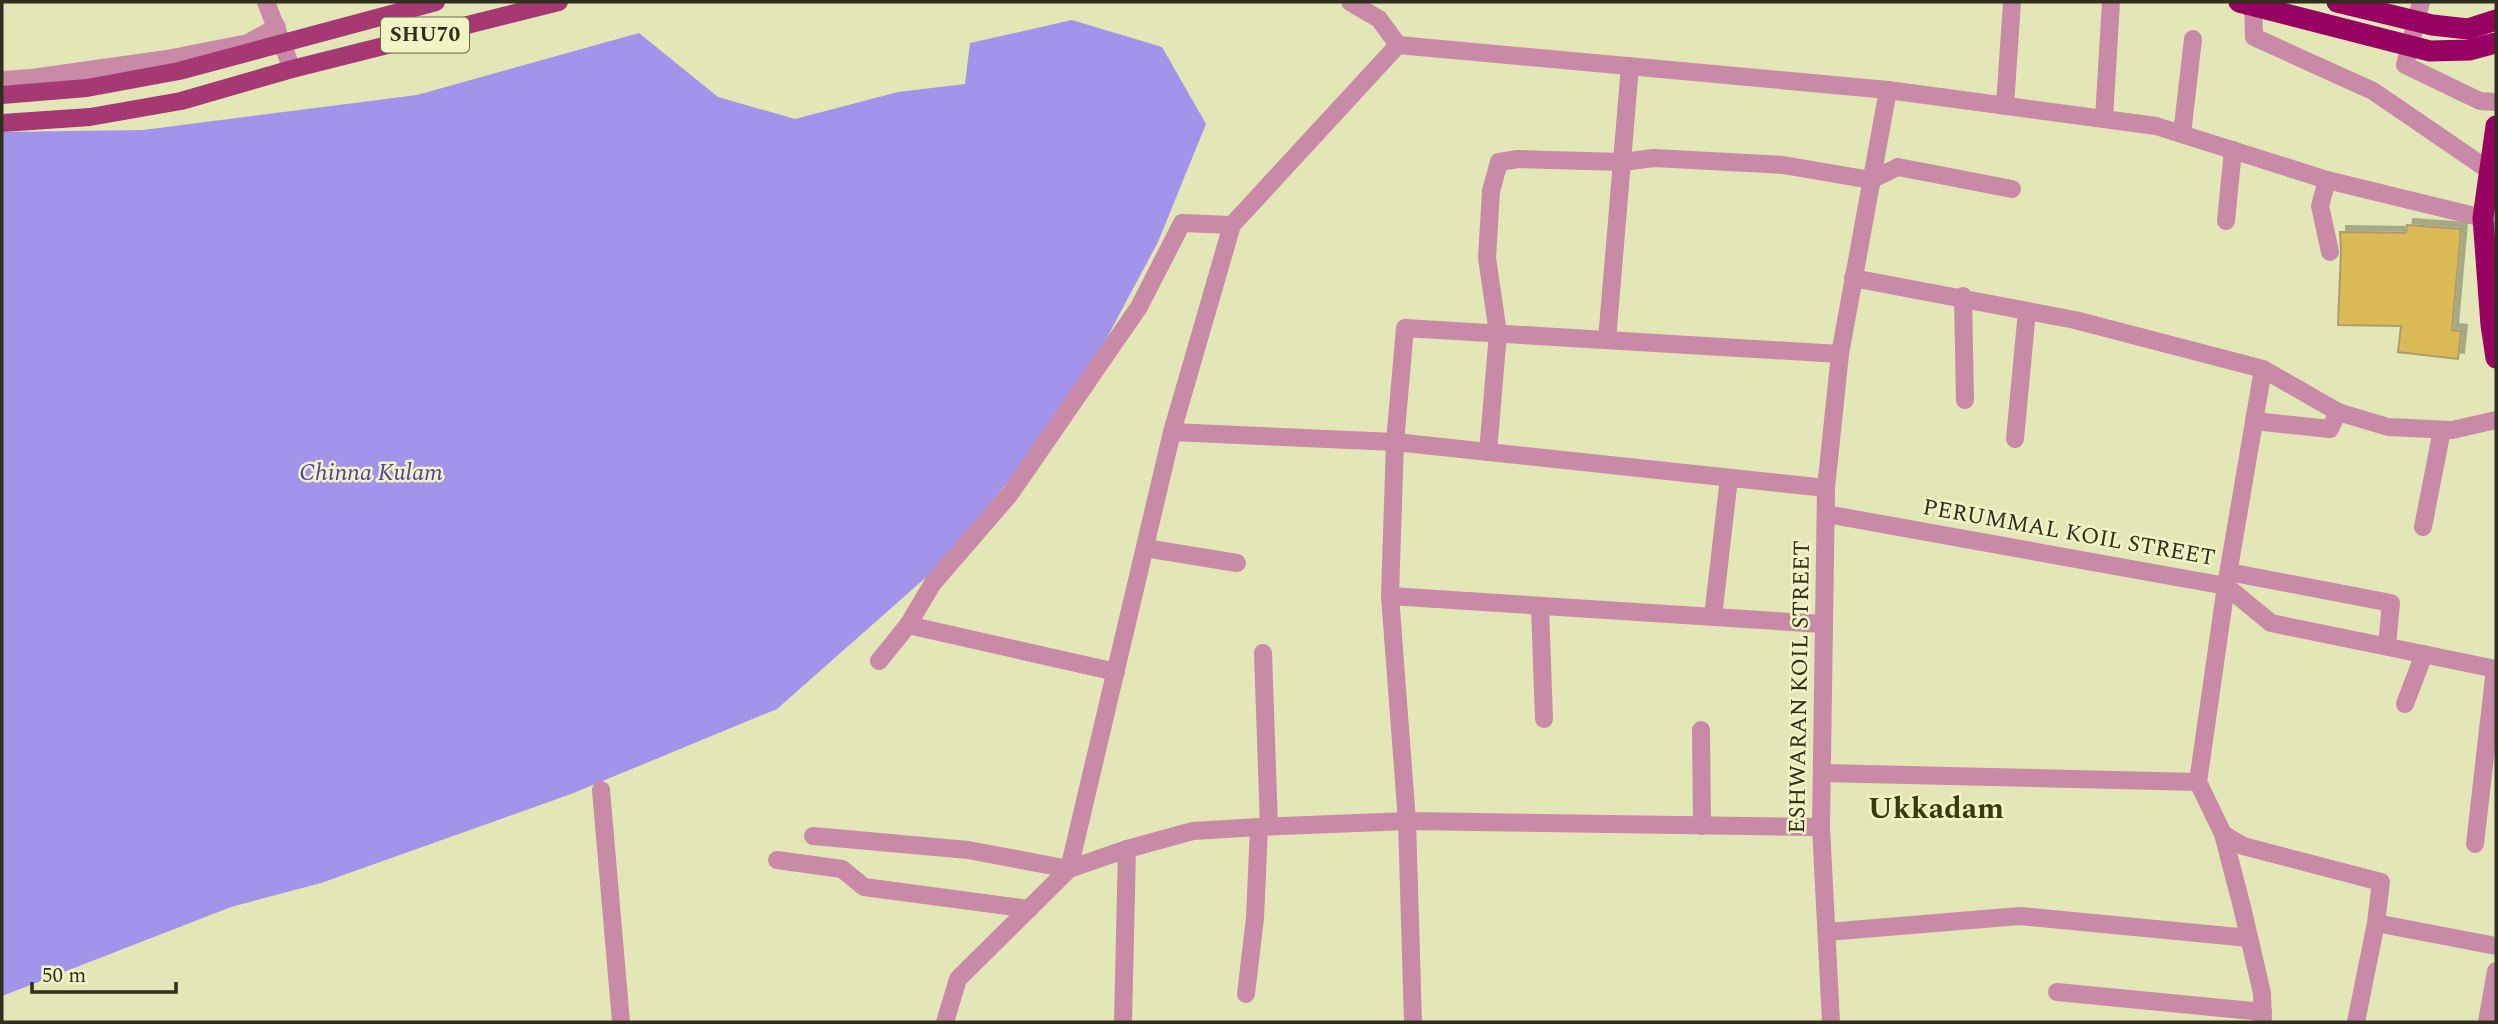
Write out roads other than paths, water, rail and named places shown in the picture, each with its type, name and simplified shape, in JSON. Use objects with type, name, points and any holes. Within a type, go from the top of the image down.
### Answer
[{"type":"highway","points":[[2239,2],[2430,51],[2469,50],[2496,43]]},
{"type":"highway","points":[[2337,2],[2432,25],[2468,29],[2496,20]]},
{"type":"highway","points":[[2496,126],[2493,173],[2483,218],[2496,358]]},
{"type":"main road","name":"SHU70","points":[[2,95],[87,89],[179,71],[280,35],[436,2]]},
{"type":"main road","name":"SHU70","points":[[2,123],[90,117],[181,101],[292,69],[559,2]]},
{"type":"street","points":[[266,2],[292,69]]},
{"type":"street","points":[[1350,2],[1379,19],[1398,46],[1888,90],[2156,126],[2327,180],[2483,218]]},
{"type":"street","points":[[2005,106],[2012,2]]},
{"type":"street","points":[[2104,119],[2111,2]]},
{"type":"street","points":[[2253,2],[2254,37],[2373,91],[2493,173]]},
{"type":"street","points":[[2421,2],[2405,65],[2480,102],[2496,102]]},
{"type":"street","points":[[2,80],[167,59],[280,35]]},
{"type":"street","points":[[2182,134],[2193,39]]},
{"type":"street","points":[[1069,869],[1172,432],[1233,225],[1398,46]]},
{"type":"street","points":[[1607,340],[1630,66]]},
{"type":"street","name":"ESHWARAN KOIL STREET","points":[[1831,1022],[1821,827],[1826,488],[1840,354],[1888,90]]},
{"type":"street","points":[[2225,221],[2233,150]]},
{"type":"street","points":[[1488,452],[1498,333],[1487,258],[1491,191],[1499,162],[1530,159],[1622,162],[1654,158],[1783,165],[1871,180],[1898,167],[2012,189]]},
{"type":"street","points":[[2327,180],[2320,205],[2330,253]]},
{"type":"street","points":[[879,661],[908,625],[933,583],[1010,495],[1139,307],[1182,223],[1233,225]]},
{"type":"street","points":[[1853,278],[2075,320],[2263,369],[2338,412],[2388,427],[2452,430],[2496,420]]},
{"type":"street","points":[[1963,298],[1965,401]]},
{"type":"street","points":[[2015,439],[2027,311]]},
{"type":"street","points":[[1413,1022],[1407,821],[1390,596],[1395,442],[1405,328],[1840,354]]},
{"type":"street","points":[[2057,992],[2263,1017],[2262,993],[2223,834],[2198,782],[2263,369]]},
{"type":"street","points":[[2254,421],[2330,429],[2338,412]]},
{"type":"street","points":[[2423,527],[2442,430]]},
{"type":"street","points":[[1172,432],[1395,442],[1826,488]]},
{"type":"street","points":[[1713,617],[1729,478]]},
{"type":"street","name":"PERUMMAL KOIL STREET","points":[[1826,514],[2228,579],[2271,623],[2496,669]]},
{"type":"street","points":[[1145,548],[1237,563]]},
{"type":"street","points":[[2228,579],[2391,603],[2387,646]]},
{"type":"street","points":[[1390,596],[1822,624]]},
{"type":"street","points":[[1540,606],[1544,719]]},
{"type":"street","points":[[908,625],[1116,672]]},
{"type":"street","points":[[1246,994],[1264,826],[1263,653]]},
{"type":"street","points":[[2405,704],[2424,654]]},
{"type":"street","points":[[2475,844],[2496,669]]},
{"type":"street","points":[[1701,730],[1702,826]]},
{"type":"street","points":[[1823,774],[2198,782]]},
{"type":"street","points":[[601,790],[621,1022]]},
{"type":"street","points":[[945,1022],[958,979],[1069,869],[1127,849],[1193,831],[1407,821],[1821,827]]},
{"type":"street","points":[[2223,834],[2243,846],[2381,882],[2356,1022]]},
{"type":"street","points":[[813,836],[968,850],[1069,869]]},
{"type":"street","points":[[1123,1022],[1127,849]]},
{"type":"street","points":[[777,860],[842,869],[864,887],[1029,909]]},
{"type":"street","points":[[1827,932],[2020,916],[2249,937]]},
{"type":"street","points":[[2375,923],[2496,946]]},
{"type":"street","points":[[2487,1022],[2496,971]]},
{"type":"water","name":"Chinna Kulam","points":[[1072,20],[1162,47],[1206,124],[1158,242],[1072,403],[941,564],[777,709],[571,794],[321,883],[231,907],[2,996],[2,132],[143,130],[417,95],[639,33],[718,97],[795,119],[898,92],[965,84],[970,43]]},
{"type":"district","name":"Ukkadam","points":[[1936,809]]}]
